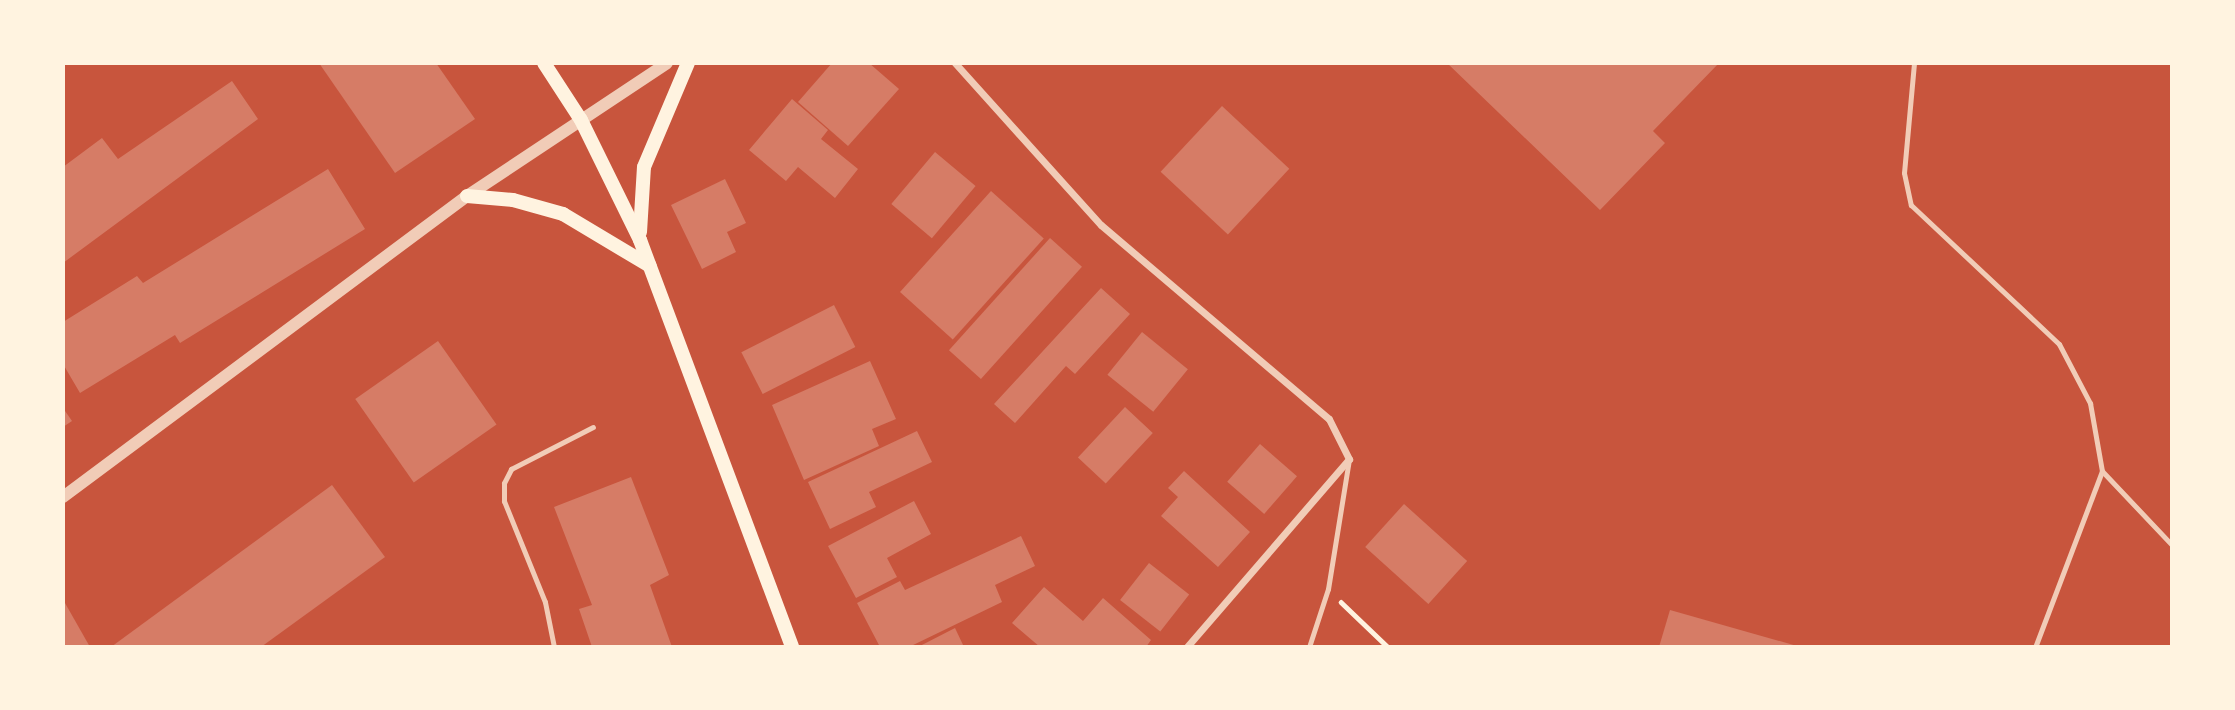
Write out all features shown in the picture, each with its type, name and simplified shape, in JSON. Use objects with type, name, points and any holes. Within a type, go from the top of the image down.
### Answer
[{"type":"main road","points":[[544,63],[581,120],[640,240],[792,647]]},
{"type":"main road","points":[[640,240],[644,167],[688,63]]},
{"type":"main road","points":[[467,196],[513,200],[563,214],[650,266]]},
{"type":"street","points":[[63,497],[467,196],[667,63]]},
{"type":"street","points":[[955,63],[1101,225],[1329,419],[1349,459],[1187,647]]},
{"type":"lane","points":[[1914,63],[1904,173],[1910,205],[2059,345],[2090,403],[2102,471],[2035,647]]},
{"type":"lane","points":[[554,647],[545,602],[504,501],[504,483],[511,469],[593,427]]},
{"type":"lane","points":[[1309,647],[1328,589],[1349,459]]},
{"type":"lane","points":[[2102,471],[2172,545]]},
{"type":"path","points":[[1328,589],[1388,647]]},
{"type":"building","points":[[319,63],[436,63],[475,119],[395,173]]},
{"type":"building","points":[[832,63],[869,63],[899,89],[848,146],[798,102]]},
{"type":"building","points":[[1447,63],[1719,63],[1653,131],[1665,143],[1600,210]]},
{"type":"building","points":[[232,81],[258,119],[63,263],[63,167],[102,138],[118,159]]},
{"type":"building","points":[[792,99],[828,130],[821,139],[858,169],[835,198],[798,167],[786,181],[749,150]]},
{"type":"building","points":[[1222,106],[1289,169],[1228,235],[1161,172]]},
{"type":"building","points":[[935,152],[976,186],[932,238],[891,204]]},
{"type":"building","points":[[328,169],[365,229],[180,343],[175,335],[80,393],[63,364],[63,322],[137,276],[143,283]]},
{"type":"building","points":[[725,179],[746,223],[727,232],[736,252],[702,269],[671,205]]},
{"type":"building","points":[[991,191],[1044,239],[953,340],[900,292]]},
{"type":"building","points":[[1050,238],[1082,267],[981,379],[949,350]]},
{"type":"building","points":[[1101,288],[1130,314],[1075,374],[1066,366],[1015,423],[994,404]]},
{"type":"building","points":[[834,305],[855,347],[763,394],[741,352]]},
{"type":"building","points":[[1142,332],[1188,369],[1153,412],[1107,375]]},
{"type":"building","points":[[438,341],[497,425],[414,482],[355,399]]},
{"type":"building","points":[[870,361],[896,419],[872,429],[879,446],[804,480],[772,405]]},
{"type":"building","points":[[1125,407],[1153,433],[1106,483],[1078,457]]},
{"type":"building","points":[[63,408],[72,421],[63,427]]},
{"type":"building","points":[[917,431],[932,462],[869,492],[876,507],[830,529],[808,482]]},
{"type":"building","points":[[1260,444],[1297,476],[1264,514],[1227,482]]},
{"type":"building","points":[[1184,471],[1250,532],[1218,567],[1161,516],[1178,497],[1168,488]]},
{"type":"building","points":[[631,477],[669,575],[650,585],[672,647],[592,647],[579,609],[592,605],[554,507]]},
{"type":"building","points":[[332,485],[385,557],[261,647],[111,647]]},
{"type":"building","points":[[914,501],[931,534],[887,558],[897,577],[856,598],[828,546]]},
{"type":"building","points":[[1404,504],[1467,561],[1428,604],[1365,547]]},
{"type":"building","points":[[1021,536],[1035,566],[995,585],[1002,602],[909,647],[880,647],[857,603],[900,581],[905,590]]},
{"type":"building","points":[[1149,563],[1189,594],[1160,631],[1120,600]]},
{"type":"building","points":[[1044,587],[1083,621],[1103,598],[1151,640],[1146,647],[1040,647],[1012,623]]},
{"type":"building","points":[[65,603],[90,647],[63,647]]},
{"type":"building","points":[[1670,610],[1797,646],[1797,647],[1659,647]]},
{"type":"building","points":[[955,628],[964,647],[918,647]]}]
